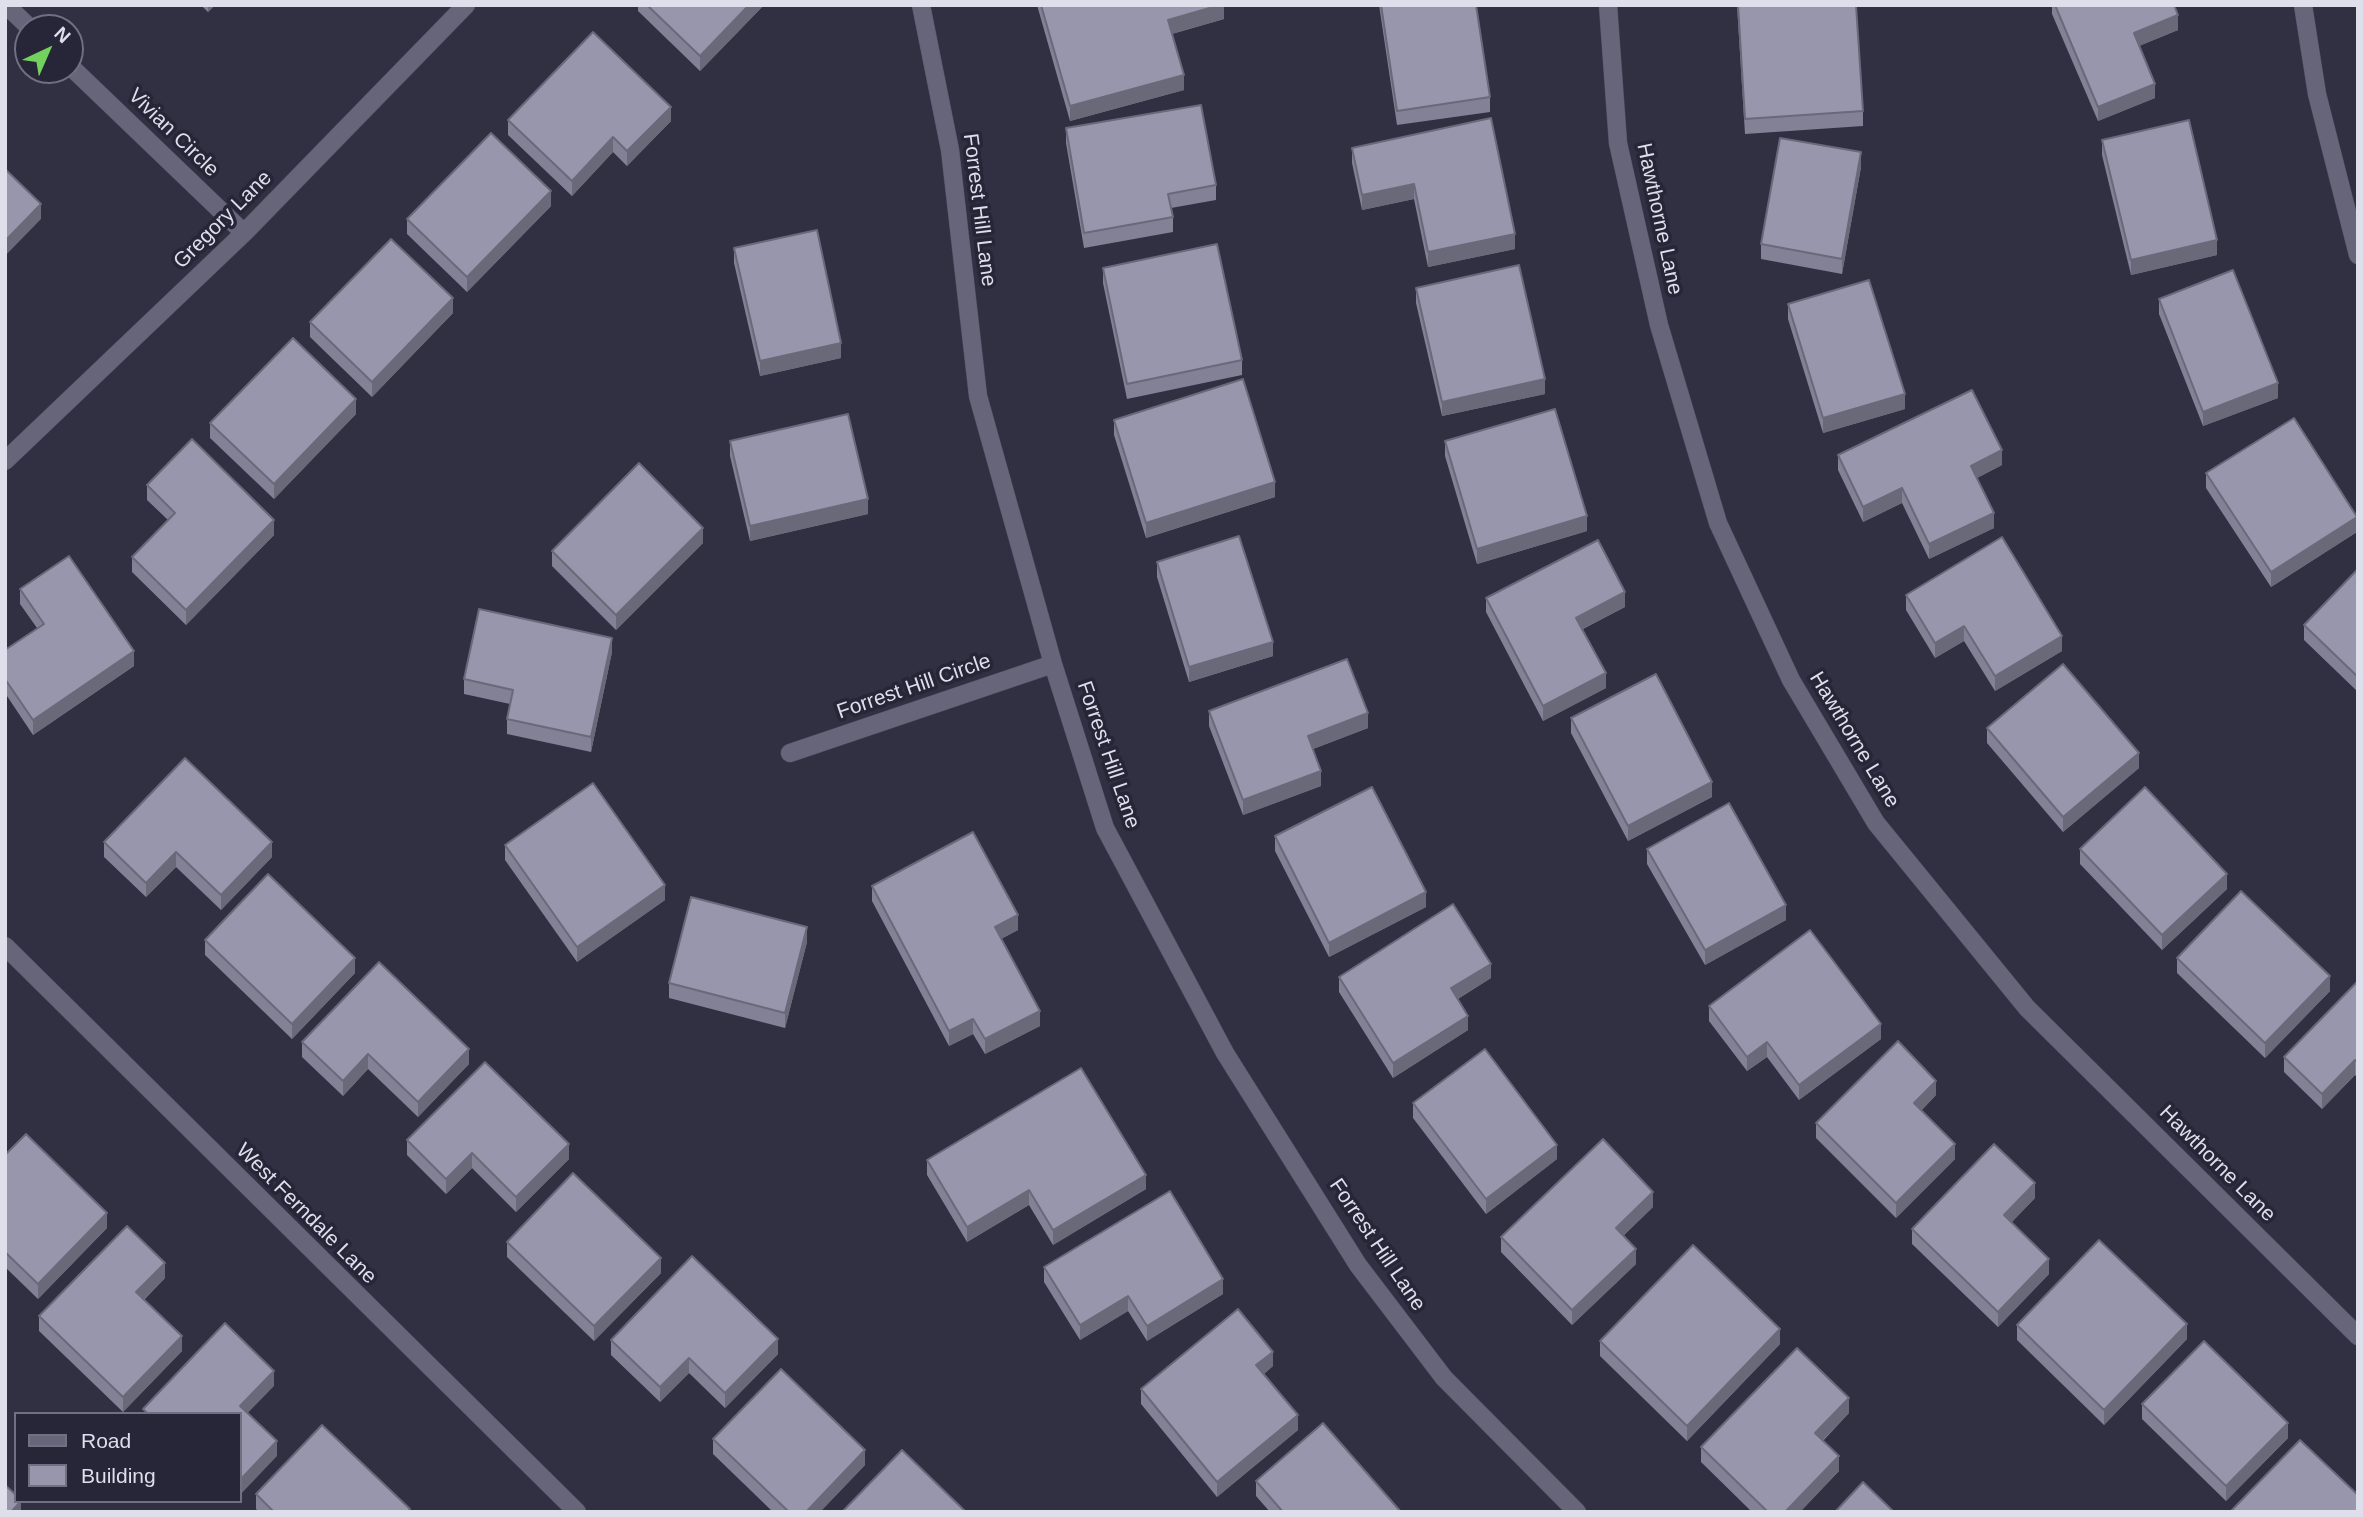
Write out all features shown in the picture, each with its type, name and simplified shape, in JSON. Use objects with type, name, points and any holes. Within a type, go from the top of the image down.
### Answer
[{"type":"street","name":"Gregory Lane","points":[[5,461],[244,233],[466,5]]},
{"type":"street","name":"Forrest Hill Lane","points":[[920,5],[950,150],[978,396],[1053,664],[1105,828],[1226,1054],[1358,1265],[1436,1367],[1577,1512]]},
{"type":"street","name":"Hawthorne Lane","points":[[1608,5],[1618,143],[1659,325],[1718,523],[1791,681],[1876,823],[2027,1008],[2358,1336]]},
{"type":"street","points":[[2303,5],[2317,94],[2358,255]]},
{"type":"street","name":"Vivian Circle","points":[[84,79],[244,233]]},
{"type":"street","name":"Forrest Hill Circle","points":[[790,754],[1053,664]]},
{"type":"street","name":"West Ferndale Lane","points":[[5,946],[577,1512]]},
{"type":"building","points":[[647,5],[749,5],[700,56]]},
{"type":"building","points":[[1041,5],[1220,5],[1168,20],[1184,75],[1070,106]]},
{"type":"building","points":[[1381,5],[1476,5],[1490,97],[1397,111]]},
{"type":"building","points":[[1738,5],[1856,5],[1863,111],[1745,119]]},
{"type":"building","points":[[2055,5],[2174,5],[2178,15],[2134,33],[2155,84],[2098,107]]},
{"type":"building","points":[[593,32],[671,107],[627,151],[613,137],[572,181],[508,120]]},
{"type":"building","points":[[1201,105],[1216,185],[1168,194],[1173,217],[1084,233],[1066,128]]},
{"type":"building","points":[[1491,118],[1515,234],[1428,252],[1414,184],[1362,195],[1352,148]]},
{"type":"building","points":[[2189,120],[2217,240],[2131,260],[2102,140]]},
{"type":"building","points":[[491,133],[551,191],[467,277],[407,219]]},
{"type":"building","points":[[1780,138],[1861,152],[1842,259],[1761,244]]},
{"type":"building","points":[[5,169],[41,204],[5,241]]},
{"type":"building","points":[[817,230],[841,343],[760,361],[734,248]]},
{"type":"building","points":[[391,239],[453,298],[372,382],[310,322]]},
{"type":"building","points":[[1217,244],[1242,360],[1127,384],[1103,268]]},
{"type":"building","points":[[1519,265],[1545,379],[1442,402],[1416,288]]},
{"type":"building","points":[[2233,270],[2278,383],[2203,412],[2159,299]]},
{"type":"building","points":[[1869,280],[1905,394],[1823,418],[1788,304]]},
{"type":"building","points":[[293,338],[356,399],[274,484],[210,423]]},
{"type":"building","points":[[1243,379],[1275,482],[1146,523],[1114,420]]},
{"type":"building","points":[[1972,390],[2002,450],[1971,466],[1994,513],[1929,544],[1902,488],[1863,507],[1838,455]]},
{"type":"building","points":[[1555,409],[1587,516],[1477,549],[1445,441]]},
{"type":"building","points":[[848,414],[868,499],[750,526],[730,441]]},
{"type":"building","points":[[2294,418],[2357,517],[2271,572],[2206,473]]},
{"type":"building","points":[[192,439],[274,520],[186,610],[132,557],[175,513],[147,485]]},
{"type":"building","points":[[639,463],[703,528],[616,615],[552,551]]},
{"type":"building","points":[[1239,536],[1273,642],[1189,667],[1157,562]]},
{"type":"building","points":[[2002,537],[2062,636],[1995,676],[1964,626],[1935,643],[1906,595]]},
{"type":"building","points":[[1598,540],[1625,592],[1576,618],[1606,673],[1543,706],[1486,598]]},
{"type":"building","points":[[69,556],[134,651],[33,720],[5,679],[5,650],[44,624],[20,589]]},
{"type":"building","points":[[2358,569],[2358,677],[2304,625]]},
{"type":"building","points":[[479,609],[612,638],[591,737],[507,719],[513,690],[464,679]]},
{"type":"building","points":[[1347,659],[1368,713],[1308,736],[1321,771],[1243,800],[1209,711]]},
{"type":"building","points":[[2063,664],[2139,753],[2063,817],[1987,728]]},
{"type":"building","points":[[1656,674],[1712,782],[1628,826],[1571,718]]},
{"type":"building","points":[[185,758],[272,842],[221,895],[176,852],[146,883],[104,842]]},
{"type":"building","points":[[593,783],[665,885],[577,947],[505,845]]},
{"type":"building","points":[[1372,787],[1426,892],[1329,943],[1275,836]]},
{"type":"building","points":[[2145,787],[2227,874],[2162,935],[2080,849]]},
{"type":"building","points":[[1729,803],[1786,905],[1705,950],[1647,849]]},
{"type":"building","points":[[973,832],[1018,915],[995,927],[1040,1011],[985,1039],[973,1019],[949,1031],[872,886]]},
{"type":"building","points":[[268,874],[355,958],[292,1024],[205,940]]},
{"type":"building","points":[[2241,891],[2330,976],[2265,1043],[2177,958]]},
{"type":"building","points":[[691,897],[807,927],[785,1013],[669,983]]},
{"type":"building","points":[[1453,904],[1491,964],[1451,988],[1468,1016],[1393,1063],[1339,977]]},
{"type":"building","points":[[1810,930],[1881,1024],[1799,1085],[1767,1042],[1747,1057],[1709,1006]]},
{"type":"building","points":[[379,962],[469,1049],[418,1102],[368,1054],[343,1081],[302,1042]]},
{"type":"building","points":[[2358,981],[2358,1063],[2355,1060],[2322,1094],[2284,1057]]},
{"type":"building","points":[[1898,1041],[1936,1081],[1914,1103],[1955,1144],[1896,1203],[1816,1123]]},
{"type":"building","points":[[1485,1049],[1557,1145],[1486,1199],[1413,1103]]},
{"type":"building","points":[[485,1062],[569,1144],[516,1197],[472,1153],[446,1179],[407,1140]]},
{"type":"building","points":[[1081,1068],[1146,1175],[1053,1230],[1029,1190],[967,1227],[927,1160]]},
{"type":"building","points":[[26,1134],[107,1213],[38,1284],[5,1252],[5,1155]]},
{"type":"building","points":[[1603,1139],[1653,1192],[1616,1228],[1636,1249],[1572,1310],[1501,1237]]},
{"type":"building","points":[[1994,1144],[2035,1183],[2004,1215],[2049,1259],[1998,1312],[1912,1229]]},
{"type":"building","points":[[573,1173],[661,1258],[594,1326],[507,1242]]},
{"type":"building","points":[[1170,1191],[1223,1279],[1147,1326],[1128,1296],[1080,1325],[1044,1267]]},
{"type":"building","points":[[127,1226],[165,1263],[136,1292],[182,1336],[123,1397],[39,1316]]},
{"type":"building","points":[[2099,1240],[2187,1324],[2104,1410],[2017,1325]]},
{"type":"building","points":[[1693,1245],[1780,1329],[1687,1426],[1600,1341]]},
{"type":"building","points":[[692,1256],[778,1339],[725,1393],[689,1358],[660,1387],[611,1340]]},
{"type":"building","points":[[1238,1309],[1273,1352],[1256,1365],[1298,1415],[1217,1482],[1141,1389]]},
{"type":"building","points":[[225,1323],[274,1371],[240,1406],[277,1441],[242,1478],[242,1412],[146,1412],[143,1409]]},
{"type":"building","points":[[2204,1341],[2288,1423],[2226,1486],[2142,1404]]},
{"type":"building","points":[[1797,1348],[1849,1398],[1815,1433],[1839,1456],[1785,1512],[1768,1512],[1701,1447]]},
{"type":"building","points":[[781,1369],[865,1450],[806,1512],[789,1512],[713,1439]]},
{"type":"building","points":[[1323,1423],[1401,1512],[1283,1512],[1256,1481]]},
{"type":"building","points":[[322,1425],[410,1509],[407,1512],[274,1512],[256,1494]]},
{"type":"building","points":[[2300,1440],[2358,1495],[2358,1512],[2230,1512]]},
{"type":"building","points":[[902,1450],[966,1512],[842,1512]]},
{"type":"building","points":[[1863,1482],[1894,1512],[1835,1512]]},
{"type":"building","points":[[5,1485],[14,1493],[14,1503],[19,1503],[11,1512],[5,1512]]}]
